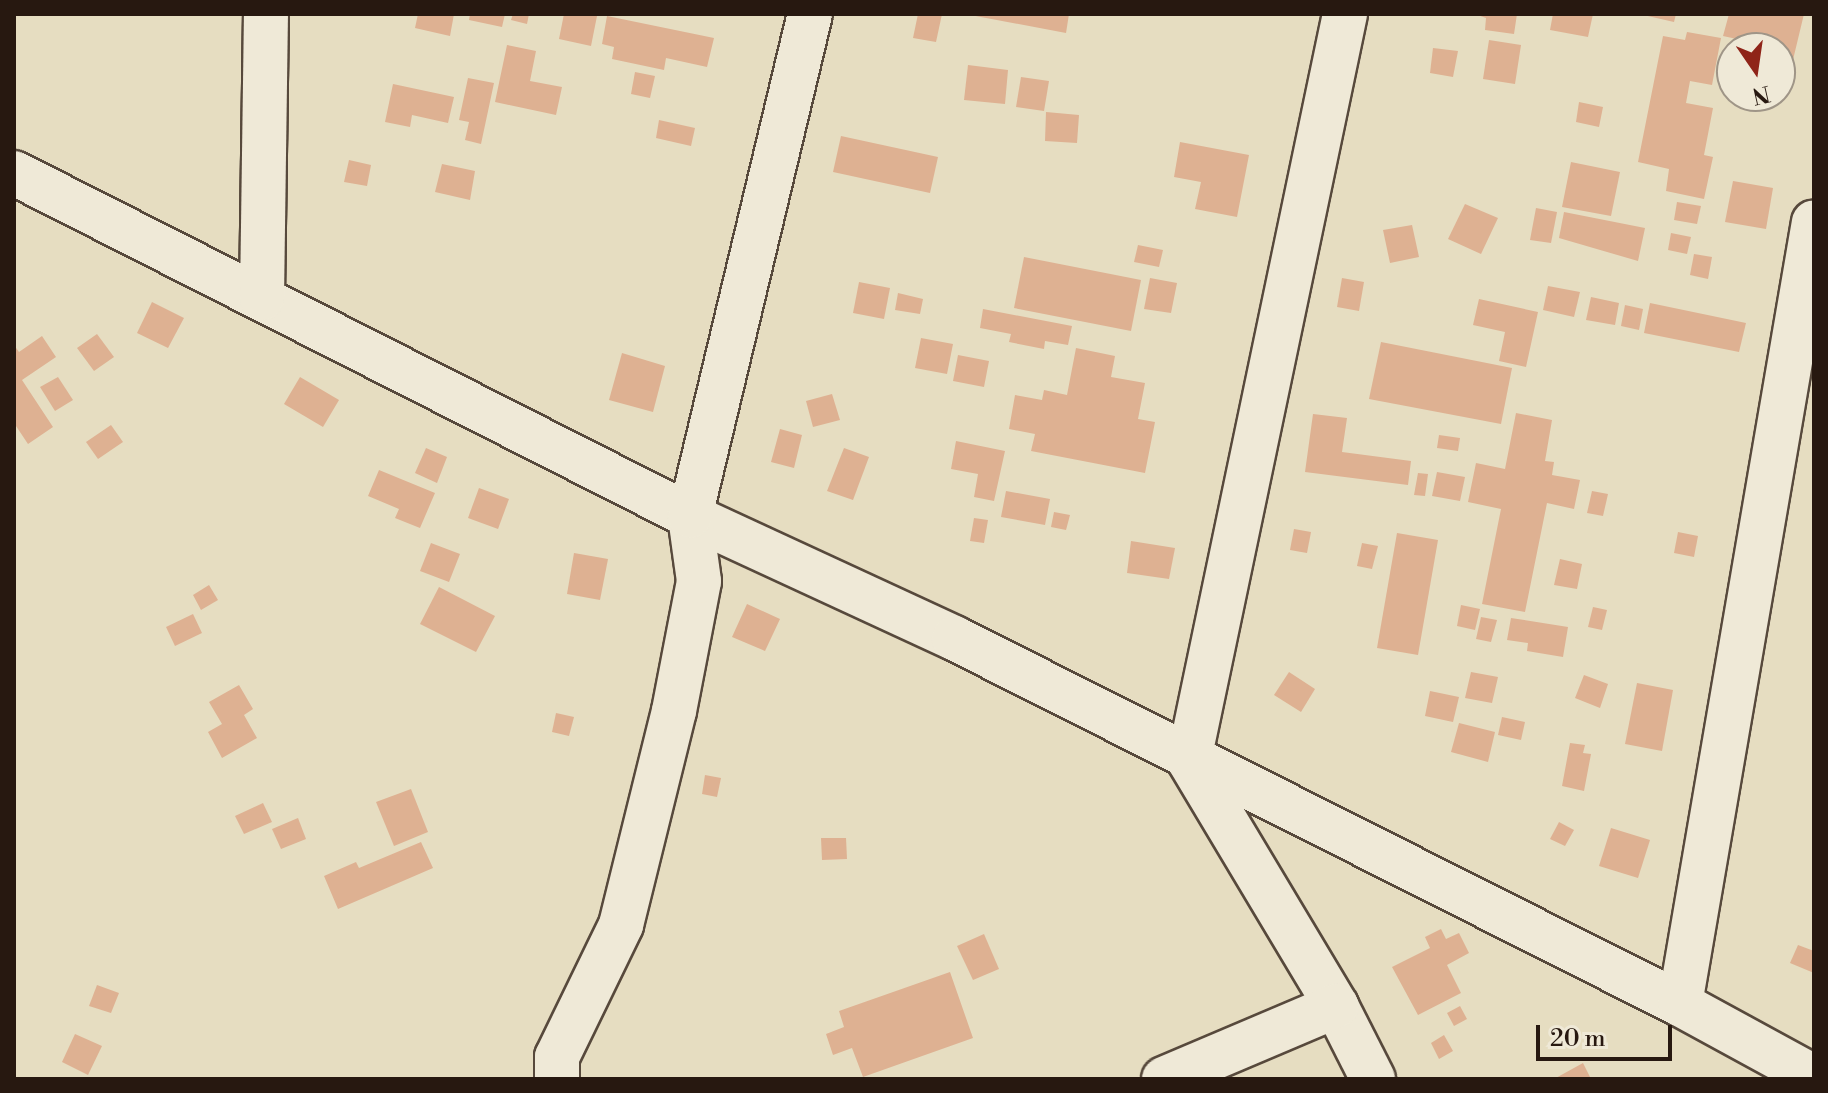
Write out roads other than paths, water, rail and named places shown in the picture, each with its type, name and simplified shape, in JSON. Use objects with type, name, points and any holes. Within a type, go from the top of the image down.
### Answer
[{"type":"street","points":[[262,298],[266,14]]},
{"type":"street","points":[[557,1079],[557,1057],[621,925],[674,711],[699,581],[690,516],[810,14]]},
{"type":"street","points":[[1345,14],[1189,760],[1336,1006],[1373,1079]]},
{"type":"street","points":[[14,173],[690,516],[954,638],[1189,760],[1680,1004],[1814,1077]]},
{"type":"street","points":[[1680,1004],[1814,222]]},
{"type":"street","points":[[1164,1079],[1336,1006]]}]
